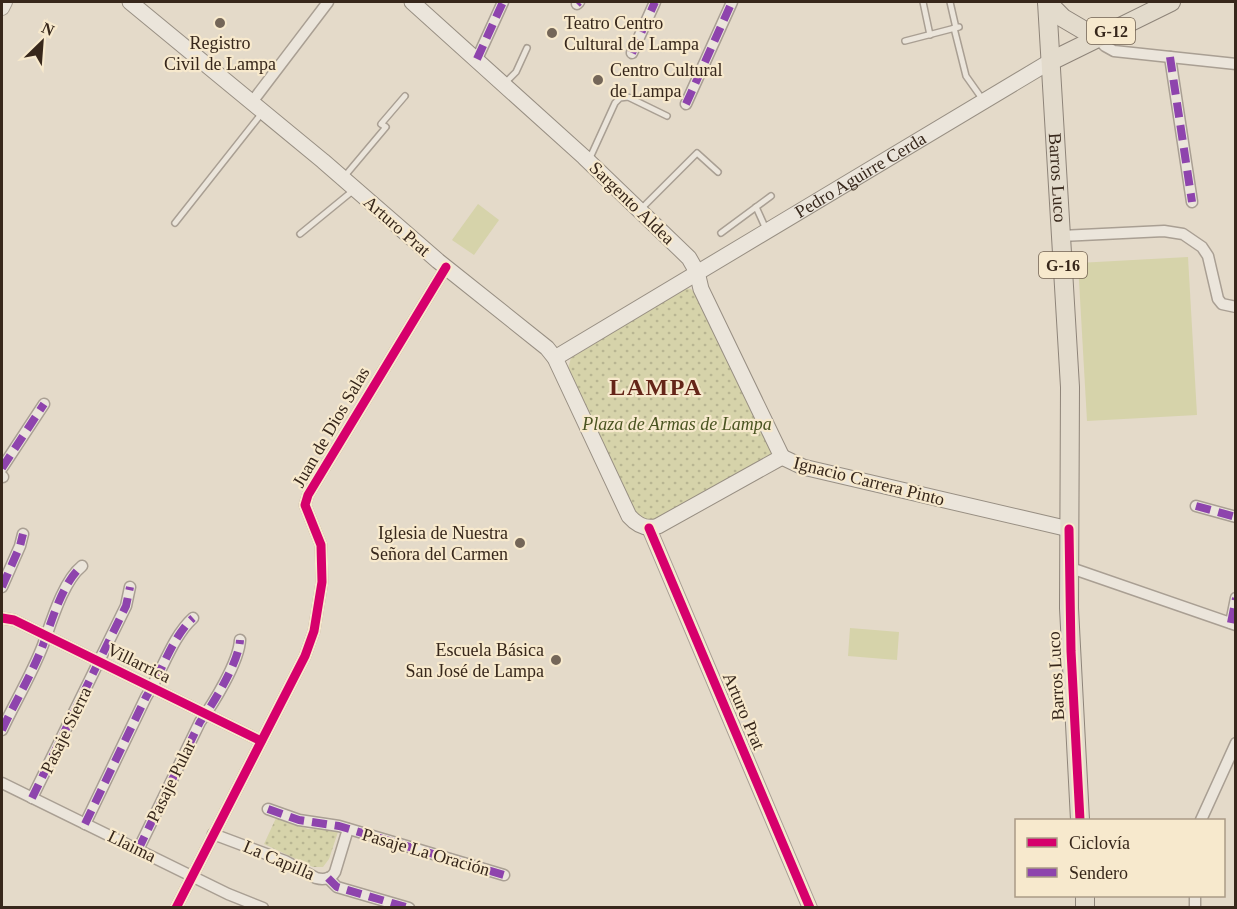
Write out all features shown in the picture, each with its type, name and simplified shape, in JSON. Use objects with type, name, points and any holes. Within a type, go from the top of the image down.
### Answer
[{"type":"main road","name":"Arturo Prat","points":[[130,2],[356,189],[446,267],[541,342],[555,358],[629,516],[637,524],[649,528]]},
{"type":"main road","name":"Sargento Aldea","points":[[412,2],[588,161],[685,254],[697,272],[701,289],[782,458]]},
{"type":"main road","points":[[1047,2],[1063,18],[1097,38]]},
{"type":"main road","name":"Barros Luco","points":[[1047,2],[1070,397],[1068,567],[1080,819]]},
{"type":"main road","name":"Pedro Aguirre Cerda","points":[[555,358],[1051,61],[1171,2]]},
{"type":"main road","name":"Ignacio Carrera Pinto","points":[[649,528],[658,526],[782,458],[795,465],[1069,529]]},
{"type":"street","points":[[2,8],[5,2]]},
{"type":"street","points":[[257,107],[328,2]]},
{"type":"street","points":[[477,59],[503,2]]},
{"type":"street","points":[[632,53],[655,2]]},
{"type":"street","points":[[686,104],[732,2]]},
{"type":"street","points":[[1097,38],[1114,51],[1236,64]]},
{"type":"street","points":[[1170,57],[1192,202]]},
{"type":"street","points":[[1061,236],[1164,231],[1183,234],[1202,247],[1208,256],[1218,299],[1222,304],[1236,307]]},
{"type":"street","name":"Juan de Dios Salas","points":[[176,908],[308,650],[317,620],[322,582],[321,545],[305,505],[308,495],[446,267]]},
{"type":"street","points":[[2,474],[44,404]]},
{"type":"street","points":[[1196,506],[1236,517]]},
{"type":"street","name":"Arturo Prat","points":[[649,528],[810,908]]},
{"type":"street","points":[[2,587],[21,546],[23,534]]},
{"type":"street","points":[[2,730],[72,578],[82,566]]},
{"type":"street","points":[[1068,567],[1233,624],[1236,598]]},
{"type":"street","name":"Pasaje Sierra","points":[[32,798],[126,606],[130,587]]},
{"type":"street","name":"Villarrica","points":[[2,618],[14,620],[261,741]]},
{"type":"street","points":[[85,824],[179,634],[193,618]]},
{"type":"street","name":"Pasaje Pular","points":[[138,849],[200,722],[212,705],[236,656],[240,640]]},
{"type":"street","points":[[1201,819],[1236,743]]},
{"type":"street","name":"Llaima","points":[[2,783],[228,894],[263,908]]},
{"type":"street","name":"Pasaje La Oración","points":[[268,809],[299,820],[331,824],[504,875]]},
{"type":"street","name":"La Capilla","points":[[213,834],[277,857],[316,878],[328,878],[335,872],[348,829]]},
{"type":"street","points":[[328,878],[337,887],[409,908]]},
{"type":"lane","points":[[923,2],[930,34]]},
{"type":"lane","points":[[950,2],[966,76],[984,101]]},
{"type":"lane","points":[[905,41],[957,28]]},
{"type":"lane","points":[[504,84],[516,72],[528,48]]},
{"type":"lane","points":[[343,179],[386,127],[381,124],[405,96]]},
{"type":"lane","points":[[588,161],[615,103],[620,98],[628,97],[667,116]]},
{"type":"lane","points":[[176,223],[257,107]]},
{"type":"lane","points":[[639,210],[697,153],[718,172]]},
{"type":"lane","points":[[300,234],[356,189]]},
{"type":"lane","points":[[721,232],[771,196]]},
{"type":"lane","points":[[756,207],[767,230]]},
{"type":"green space","points":[[478,204],[499,220],[474,255],[452,240]]},
{"type":"green space","points":[[1188,257],[1197,415],[1087,421],[1078,263]]},
{"type":"green space","name":"Plaza de Armas de Lampa","points":[[685,288],[691,289],[699,298],[772,450],[771,459],[656,521],[645,521],[636,516],[568,368],[571,358]]},
{"type":"green space","points":[[850,628],[899,632],[897,660],[848,656]]},
{"type":"green space","points":[[276,818],[308,829],[338,832],[329,859],[323,867],[313,867],[264,844]]},
{"type":"marked path","points":[[477,59],[503,2]]},
{"type":"marked path","points":[[632,53],[655,2]]},
{"type":"marked path","points":[[686,104],[732,2]]},
{"type":"marked path","points":[[1170,57],[1192,202]]},
{"type":"marked path","points":[[2,468],[44,404]]},
{"type":"marked path","points":[[1196,506],[1236,517]]},
{"type":"marked path","points":[[2,587],[23,534]]},
{"type":"marked path","points":[[2,730],[39,656],[63,592],[82,566]]},
{"type":"marked path","points":[[32,798],[126,606],[130,587]]},
{"type":"marked path","points":[[1231,623],[1236,598]]},
{"type":"marked path","points":[[85,824],[173,645],[193,618]]},
{"type":"marked path","points":[[138,850],[200,722],[230,671],[239,649],[240,640]]},
{"type":"marked path","points":[[268,809],[299,820],[339,826],[504,875]]},
{"type":"marked path","points":[[328,878],[337,887],[409,908]]},
{"type":"cycle path","points":[[176,908],[305,656],[314,631],[322,582],[321,545],[305,505],[308,495],[446,267]]},
{"type":"cycle path","points":[[649,528],[810,908]]},
{"type":"cycle path","points":[[1069,529],[1071,651],[1080,819]]},
{"type":"cycle path","points":[[2,618],[14,620],[261,741]]},
{"type":"place","name":"Registro Civil de Lampa","points":[[220,23]]},
{"type":"place","name":"Teatro Centro Cultural de Lampa","points":[[552,33]]},
{"type":"place","name":"Centro Cultural de Lampa","points":[[598,80]]},
{"type":"place","name":"Iglesia de Nuestra Señora del Carmen","points":[[520,543]]},
{"type":"place","name":"Escuela Básica San José de Lampa","points":[[556,660]]},
{"type":"district","name":"LAMPA","points":[[656,387]]}]
